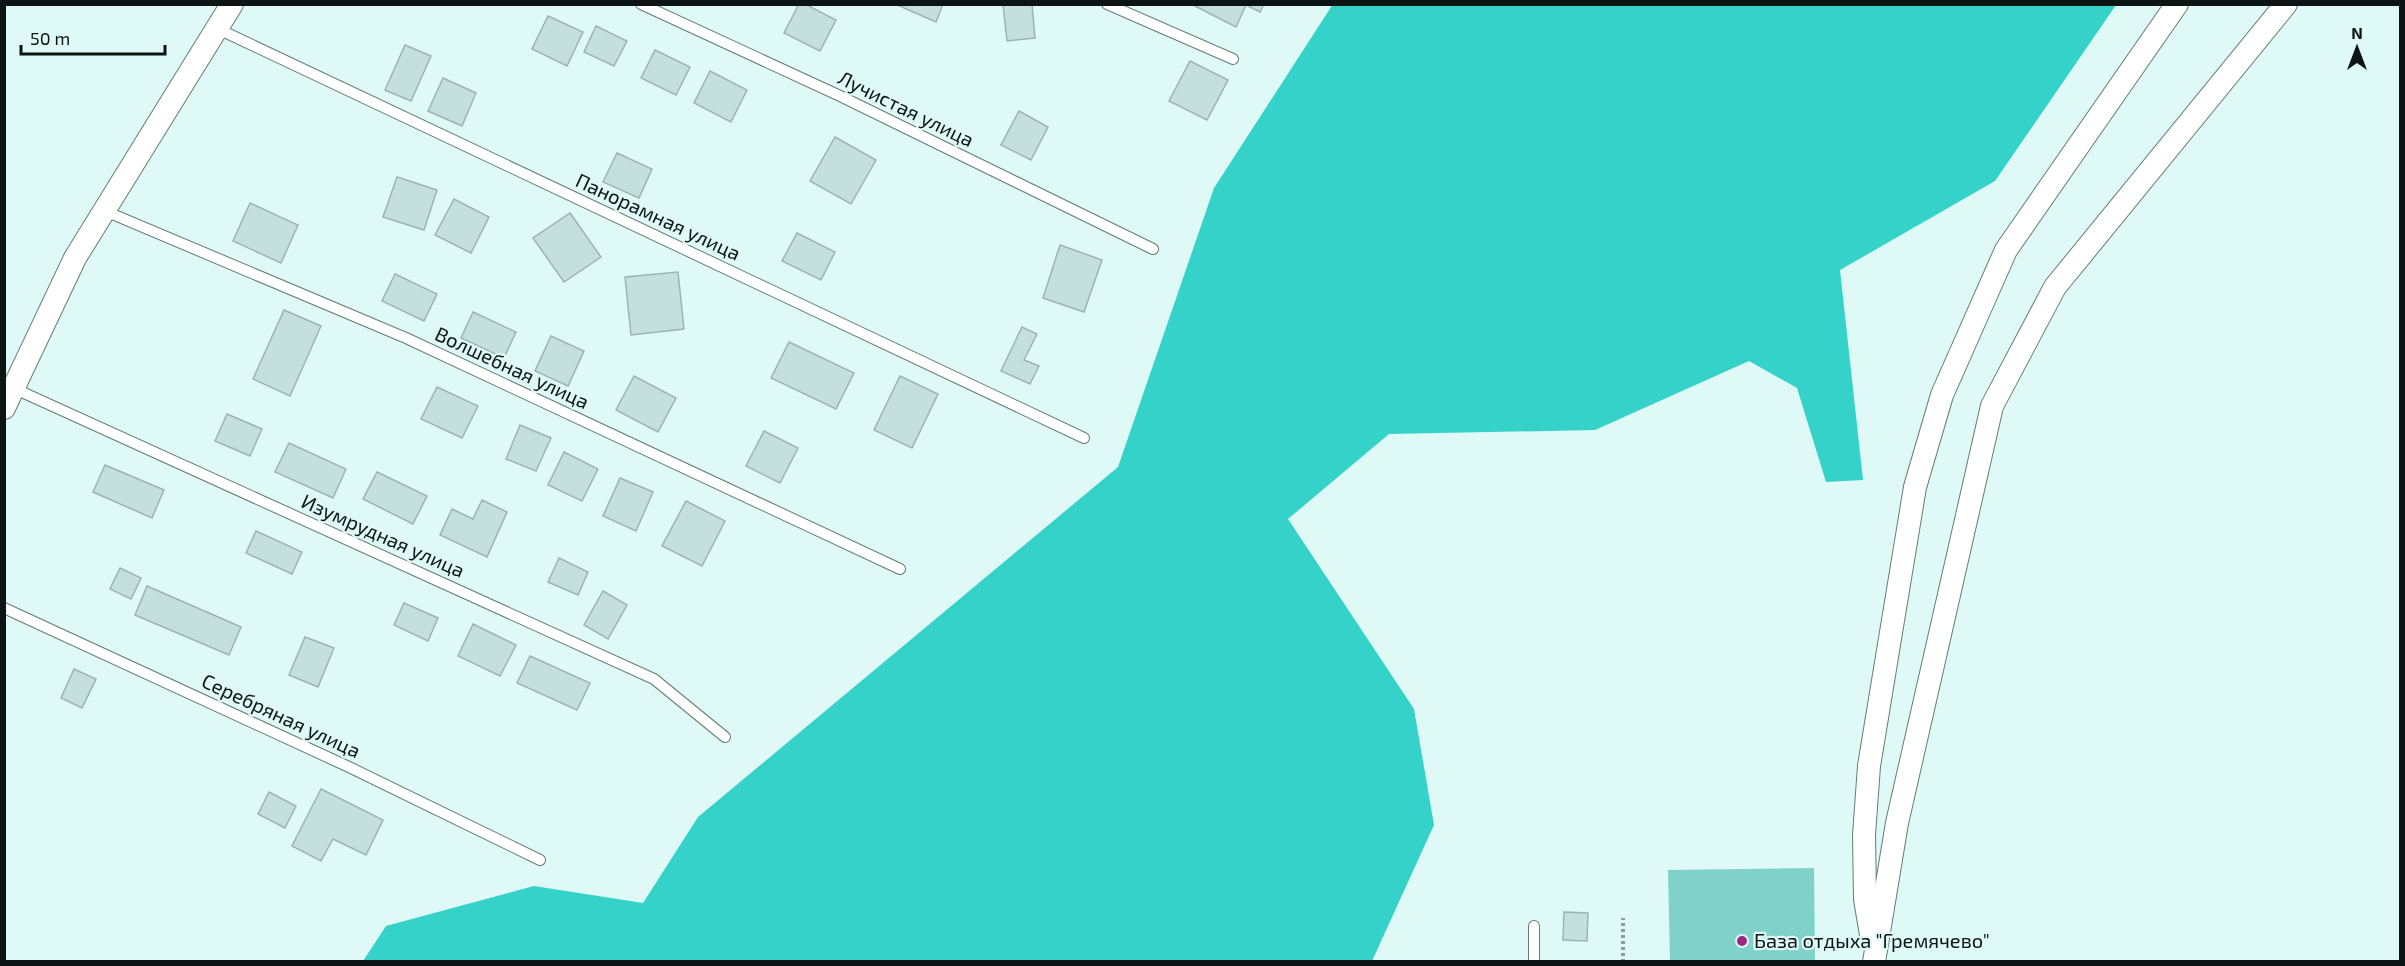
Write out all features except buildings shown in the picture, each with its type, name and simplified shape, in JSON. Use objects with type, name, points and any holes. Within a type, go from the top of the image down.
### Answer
[{"type":"street","points":[[9,398],[75,258],[232,4]]},
{"type":"street","points":[[1874,957],[1865,899],[1864,867],[1869,766],[1915,487],[1942,395],[2006,250],[2177,4]]},
{"type":"street","points":[[1874,957],[1897,822],[1992,406],[2055,287],[2286,4]]},
{"type":"lane","name":"Лучистая улица","points":[[641,4],[838,95],[1153,249]]},
{"type":"lane","points":[[1107,4],[1233,59]]},
{"type":"lane","name":"Панорамная улица","points":[[216,28],[1084,438]]},
{"type":"lane","name":"Волшебная улица","points":[[105,211],[406,338],[900,569]]},
{"type":"lane","name":"Изумрудная улица","points":[[9,398],[654,679],[725,737]]},
{"type":"lane","name":"Серебряная улица","points":[[4,608],[338,762],[540,860]]},
{"type":"lane","points":[[1534,926],[1534,962]]},
{"type":"path","points":[[1623,918],[1623,962]]},
{"type":"shaded area","points":[[1333,4],[2116,5],[1995,181],[1840,270],[1863,480],[1826,482],[1797,388],[1749,361],[1595,430],[1389,434],[1288,519],[1414,709],[1434,825],[1372,961],[363,961],[386,926],[534,886],[643,903],[698,817],[1118,467],[1214,188]]},
{"type":"shaded area","points":[[1814,868],[1815,961],[1670,961],[1668,870]]},
{"type":"place","name":"База отдыха \"Гремячево\"","points":[[1742,941]]}]
